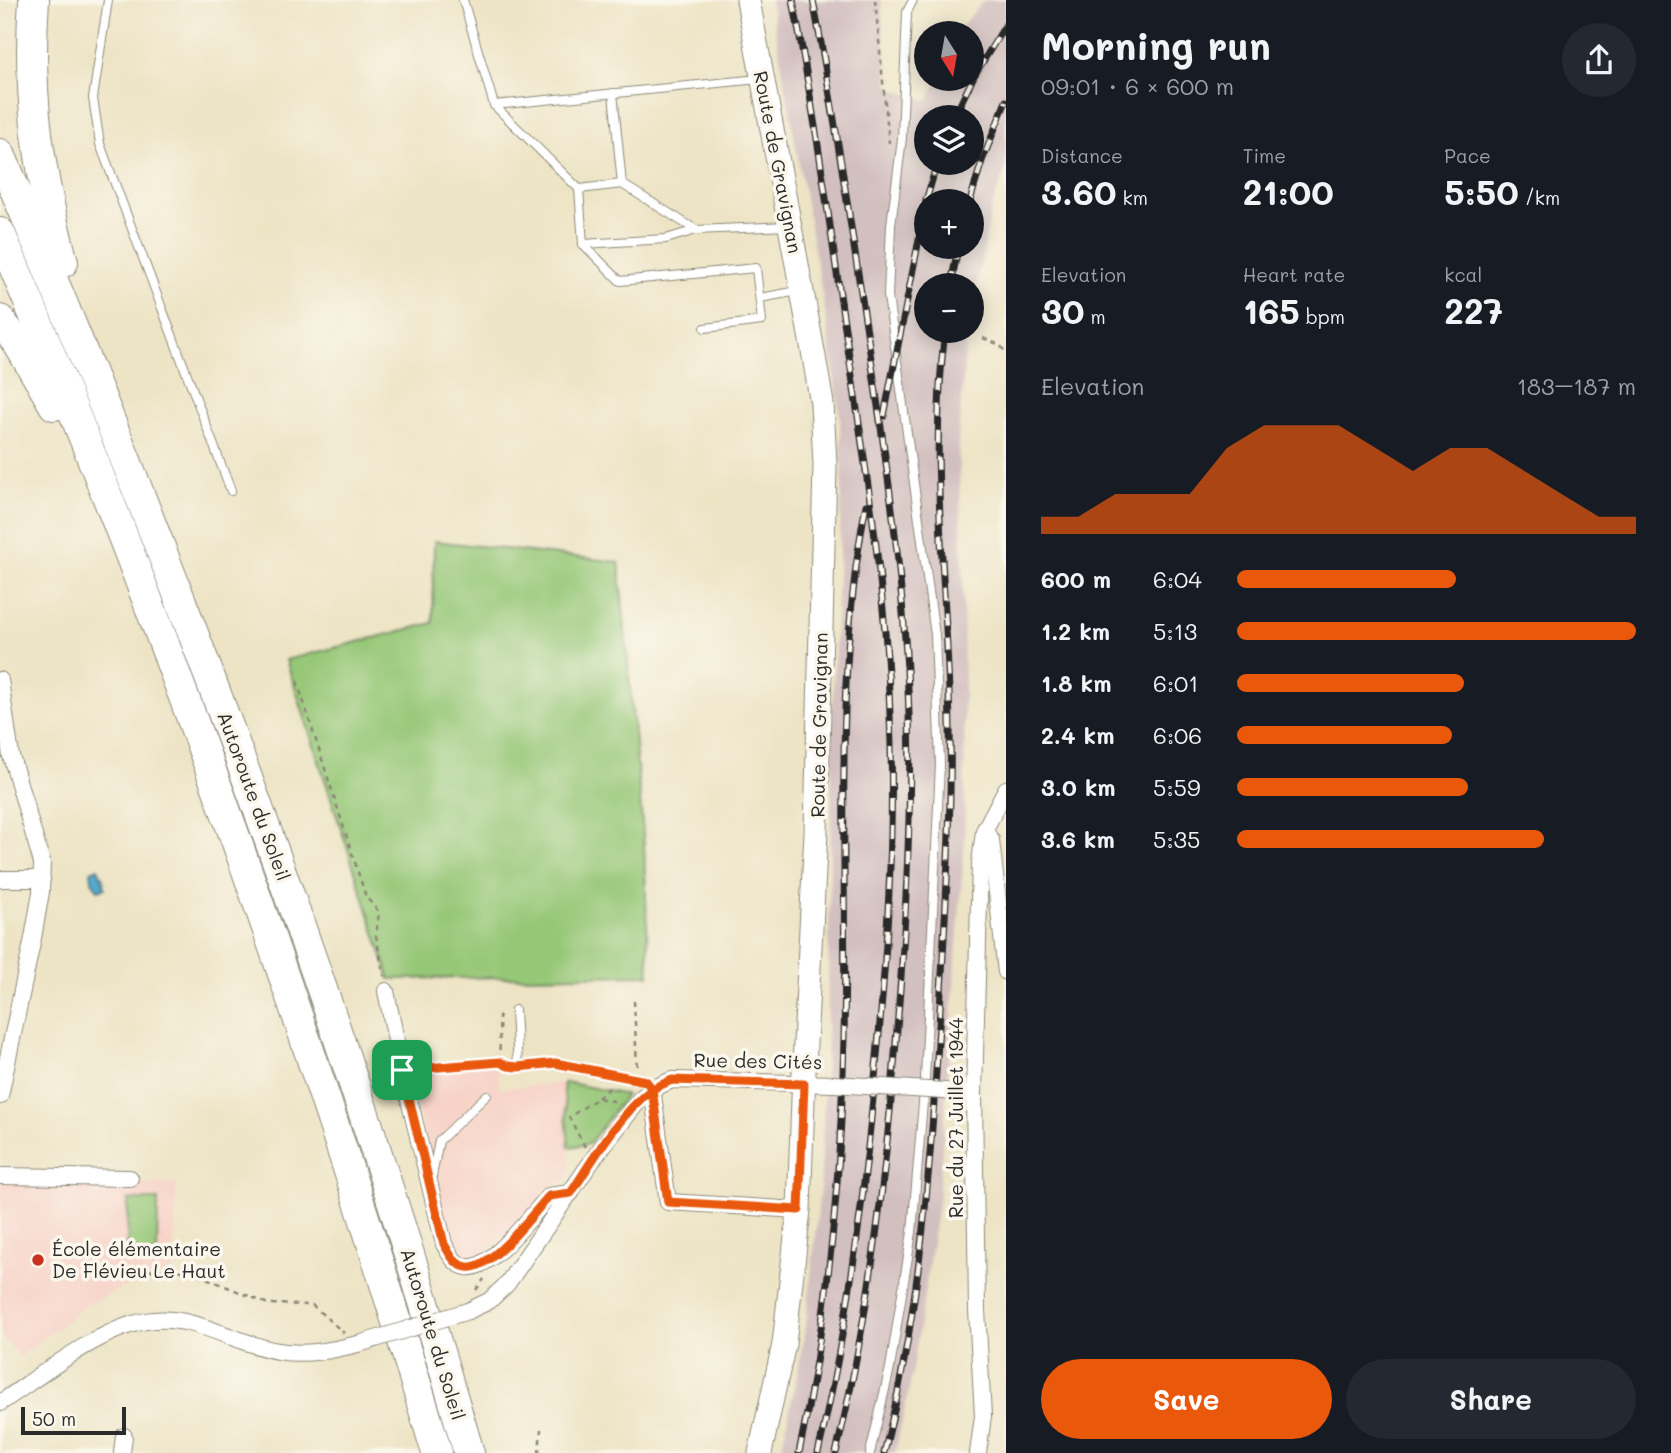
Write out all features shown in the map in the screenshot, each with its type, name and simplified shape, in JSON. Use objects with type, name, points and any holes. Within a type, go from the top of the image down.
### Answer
[{"type":"highway","points":[[34,0],[31,77],[40,165],[52,222],[92,373]]},
{"type":"highway","name":"Autoroute du Soleil","points":[[0,154],[92,373],[194,634],[286,886],[412,1264],[469,1453]]},
{"type":"highway","name":"Autoroute du Soleil","points":[[0,233],[120,530],[260,903],[338,1136],[437,1453]]},
{"type":"highway","points":[[0,320],[42,382],[120,530]]},
{"type":"street","name":"Route de Gravignan","points":[[748,0],[822,404],[825,465],[817,832],[799,1210],[783,1344],[760,1453]]},
{"type":"street","points":[[0,680],[6,757],[42,863],[33,938],[0,1096]]},
{"type":"street","name":"Rue du 27 Juillet 1944","points":[[978,1453],[983,1416],[977,1310],[974,1095],[980,863],[984,831],[1006,789]]},
{"type":"street","points":[[984,831],[991,840],[1006,972]]},
{"type":"street","points":[[0,879],[42,879]]},
{"type":"street","points":[[386,991],[444,1244],[454,1261],[466,1267],[480,1266],[494,1256],[549,1196],[571,1193]]},
{"type":"street","name":"Rue des Cités","points":[[652,1089],[672,1080],[834,1084],[974,1095]]},
{"type":"street","points":[[0,1404],[87,1346],[124,1327],[155,1320],[188,1323],[277,1351],[314,1353],[468,1311],[489,1301],[507,1284],[596,1155],[631,1110],[652,1089]]},
{"type":"street","points":[[652,1089],[668,1202],[799,1210]]},
{"type":"street","points":[[0,1177],[130,1178]]},
{"type":"lane","points":[[108,0],[93,98],[100,144],[232,491]]},
{"type":"lane","points":[[463,0],[494,105],[579,189],[583,244],[620,281],[756,268],[762,321],[705,328]]},
{"type":"lane","points":[[870,1453],[890,1368],[912,1232],[925,1079],[940,764],[935,635],[888,296],[891,225],[902,139],[907,12],[913,0]]},
{"type":"lane","points":[[494,105],[763,78]]},
{"type":"lane","points":[[613,93],[622,184]]},
{"type":"lane","points":[[579,189],[622,184],[695,230]]},
{"type":"lane","points":[[583,244],[666,239],[695,230],[790,226]]},
{"type":"lane","points":[[760,298],[802,290]]},
{"type":"lane","points":[[515,1010],[518,1067],[555,1063],[646,1081],[652,1089]]},
{"type":"lane","points":[[429,1182],[439,1141],[487,1095]]},
{"type":"path","points":[[875,0],[890,145],[898,175]]},
{"type":"path","points":[[984,338],[1000,345],[1006,353]]},
{"type":"path","points":[[297,681],[366,897],[379,912],[376,936],[386,991]]},
{"type":"path","points":[[596,1155],[586,1148],[569,1118],[612,1086],[629,1088],[638,1079],[634,1000]]},
{"type":"path","points":[[499,1015],[500,1062]]},
{"type":"path","points":[[402,1070],[500,1062],[518,1067]]},
{"type":"path","points":[[598,1098],[622,1102],[631,1110]]},
{"type":"path","points":[[99,1266],[117,1272],[184,1270],[268,1304],[312,1305],[357,1340]]},
{"type":"path","points":[[540,1453],[541,1429]]},
{"type":"shaded area","points":[[770,0],[881,0],[889,88],[928,101],[933,91],[984,91],[984,21],[966,21],[984,0],[1006,0],[1006,166],[992,207],[984,247],[984,189],[914,189],[914,259],[982,259],[979,273],[914,273],[914,343],[966,343],[958,438],[963,575],[965,837],[938,1203],[912,1375],[895,1453],[781,1453],[805,1333],[820,1190],[827,1038],[833,689],[842,486],[840,416],[824,305]]},
{"type":"shaded area","points":[[497,1064],[499,1089],[563,1083],[570,1166],[568,1178],[542,1195],[522,1220],[476,1262],[455,1256],[448,1239],[409,1070]]},
{"type":"shaded area","points":[[0,1182],[177,1183],[173,1272],[123,1287],[85,1306],[20,1357],[0,1334]]},
{"type":"green space","points":[[434,541],[619,562],[644,845],[649,975],[390,979],[286,660],[433,623]]},
{"type":"green space","points":[[563,1083],[626,1095],[589,1144],[569,1147]]},
{"type":"green space","points":[[128,1200],[158,1200],[157,1255],[127,1255]]},
{"type":"water","points":[[98,868],[105,888],[98,890],[92,881],[91,871]]},
{"type":"railway","points":[[793,0],[822,171],[874,528],[888,668],[891,759],[887,935],[871,1116],[846,1309],[818,1453]]},
{"type":"railway","points":[[813,0],[879,412],[903,614],[910,753],[906,903],[889,1126],[868,1291],[836,1453]]},
{"type":"railway","points":[[960,105],[1006,24]]},
{"type":"railway","points":[[974,189],[1006,101]]},
{"type":"railway","points":[[929,189],[934,175]]},
{"type":"railway","points":[[884,416],[915,259]]},
{"type":"railway","points":[[953,273],[956,259]]},
{"type":"railway","points":[[884,1453],[907,1343],[923,1233],[933,1121],[946,904],[950,727],[938,430],[944,343]]},
{"type":"railway","points":[[799,1453],[825,1299],[840,1142],[845,971],[845,704],[855,571],[866,505]]},
{"type":"place","name":"École élémentaire De Flévieu Le Haut","points":[[38,1260]]},
{"type":"route","points":[[402,1070],[444,1244],[454,1261],[466,1267],[480,1266],[494,1256],[549,1196],[571,1193],[631,1110],[652,1089],[668,1202],[799,1210],[804,1084],[672,1080],[652,1089],[646,1081],[555,1063],[518,1067],[500,1062],[402,1070]]}]
